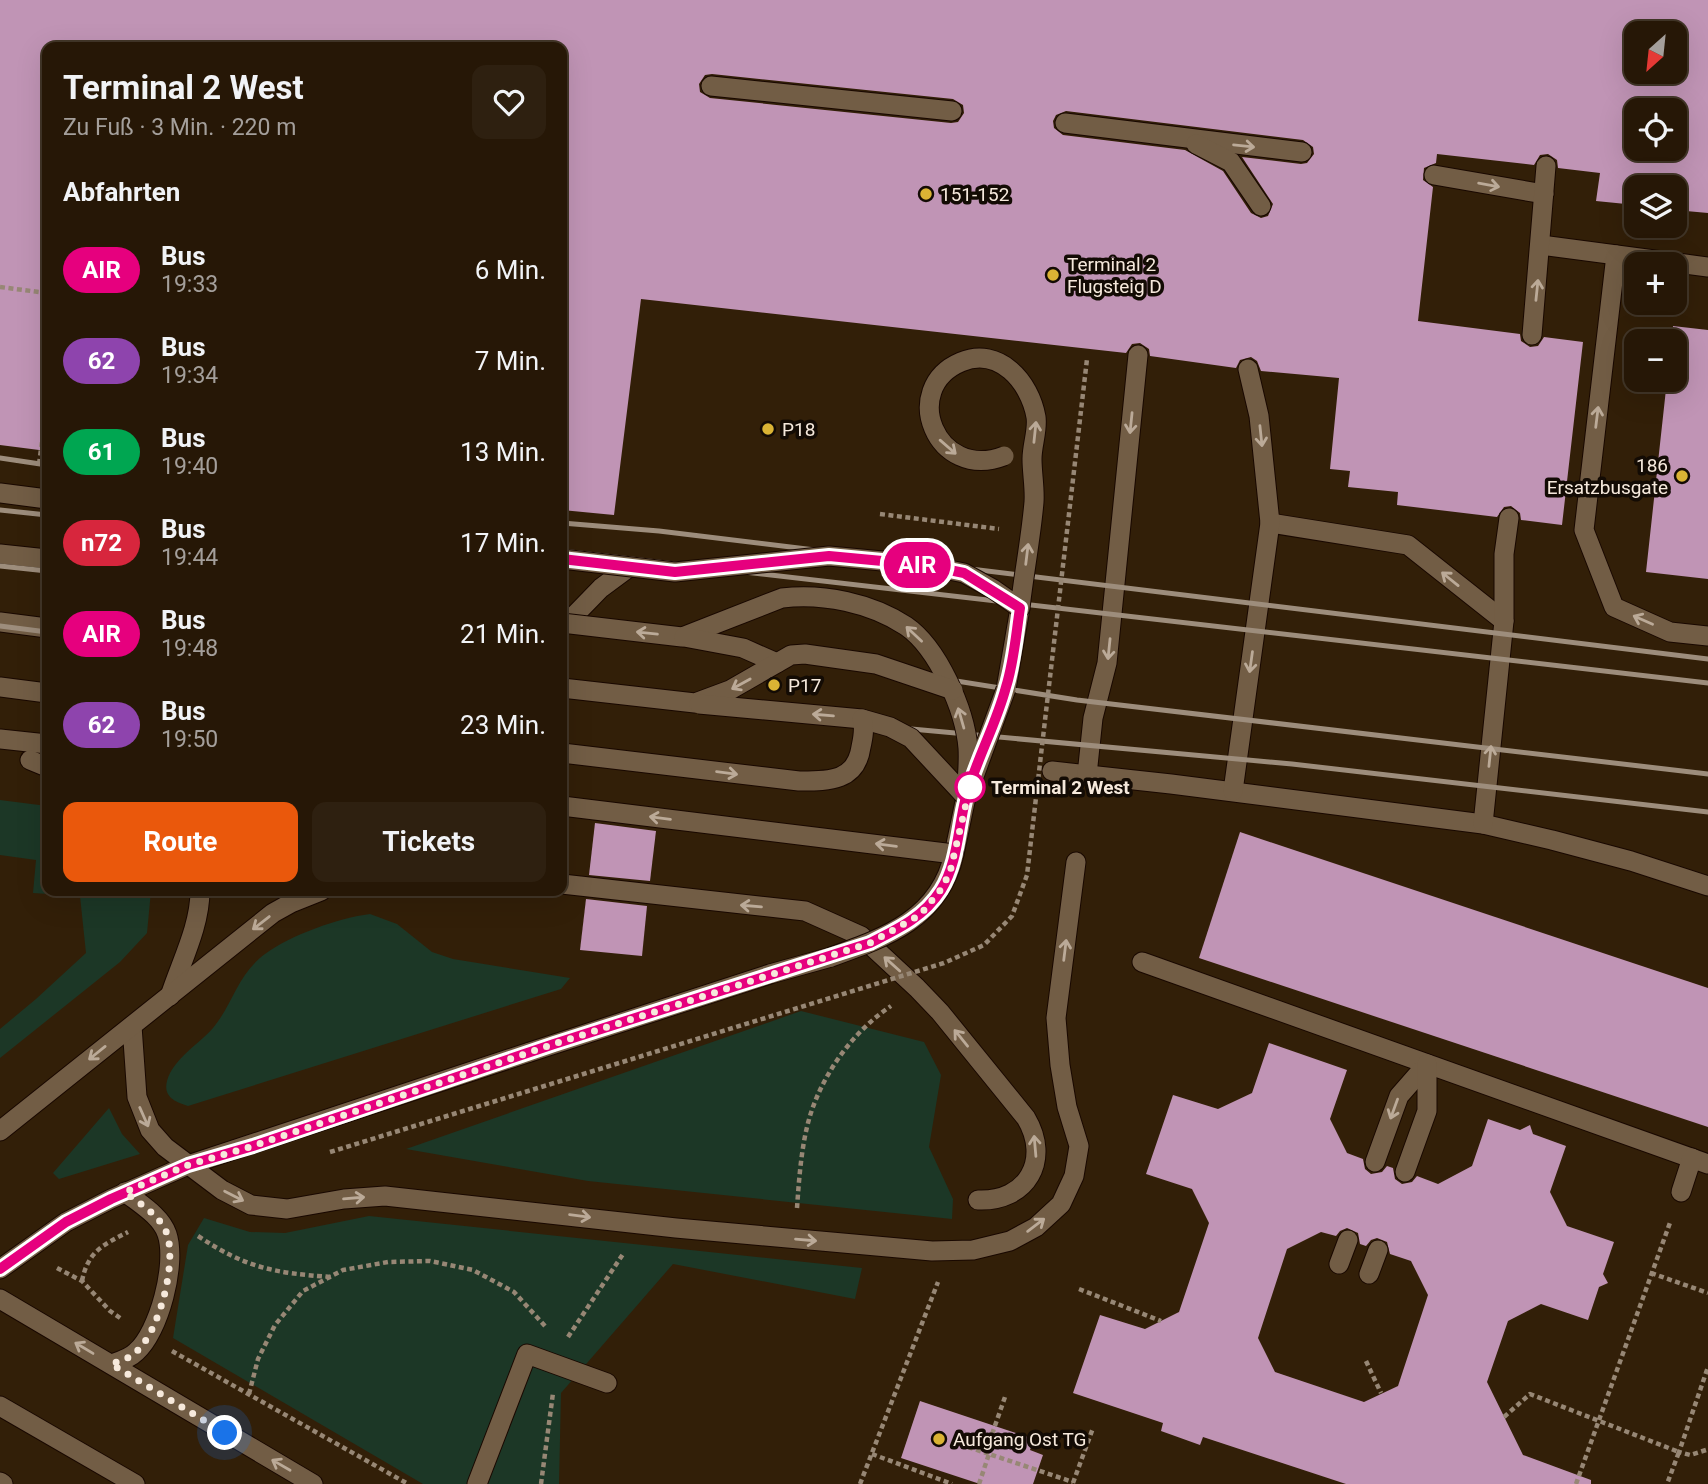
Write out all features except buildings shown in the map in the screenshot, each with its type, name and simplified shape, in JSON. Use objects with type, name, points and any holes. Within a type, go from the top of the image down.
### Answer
[{"type":"street","points":[[711,86],[952,111]]},
{"type":"street","points":[[1065,123],[1302,152]]},
{"type":"street","points":[[1186,139],[1231,162],[1261,206]]},
{"type":"street","points":[[1532,335],[1546,166]]},
{"type":"street","points":[[1434,176],[1544,194]]},
{"type":"street","points":[[1541,245],[1708,267]]},
{"type":"street","points":[[1616,255],[1584,530],[1614,607],[1670,632],[1708,636]]},
{"type":"street","points":[[1087,775],[1093,718],[1107,663],[1138,355]]},
{"type":"street","points":[[0,1269],[66,1222],[125,1192],[188,1165],[870,943],[920,915],[942,888],[950,872],[966,797],[1006,689],[1034,500],[1032,457],[1036,419],[1030,396],[1017,374],[999,362],[978,358],[961,362],[945,372],[932,392],[928,413],[934,434],[947,450],[966,460],[978,462],[1004,456]]},
{"type":"street","points":[[1233,792],[1270,523],[1259,416],[1248,369]]},
{"type":"street","points":[[0,493],[42,498]]},
{"type":"street","points":[[1483,824],[1504,621],[1504,554],[1509,518]]},
{"type":"street","points":[[1270,523],[1408,545],[1504,621]]},
{"type":"street","points":[[0,554],[42,558]]},
{"type":"street","points":[[567,560],[675,572],[829,556],[925,565],[964,573],[1020,608]]},
{"type":"street","points":[[567,621],[601,588],[628,568]]},
{"type":"street","points":[[682,637],[782,598],[813,596],[852,603],[905,625],[930,650],[953,690],[968,748],[966,797]]},
{"type":"street","points":[[0,622],[42,627]]},
{"type":"street","points":[[567,624],[682,637],[743,648],[777,663]]},
{"type":"street","points":[[695,703],[730,690],[791,655],[825,656],[876,664],[953,690]]},
{"type":"street","points":[[0,687],[42,692]]},
{"type":"street","points":[[567,689],[862,719],[890,727],[911,738],[966,797]]},
{"type":"street","points":[[567,754],[799,781],[822,781],[834,779],[855,766],[864,727],[862,719]]},
{"type":"street","points":[[0,739],[42,743]]},
{"type":"street","points":[[1052,771],[1483,824],[1631,861],[1708,886]]},
{"type":"street","points":[[567,807],[954,854]]},
{"type":"street","points":[[132,1026],[137,1097],[150,1130],[165,1147],[188,1165],[222,1190],[251,1205],[286,1209],[344,1199],[385,1196],[932,1251],[973,1250],[1010,1241],[1036,1227],[1061,1204],[1074,1176],[1079,1146],[1067,1107],[1056,1018],[1076,862]]},
{"type":"street","points":[[567,885],[805,911],[861,936],[917,988],[1026,1118],[1033,1130],[1037,1147],[1036,1163],[1023,1185],[1002,1198],[978,1200]]},
{"type":"street","points":[[170,996],[194,926],[200,896]]},
{"type":"street","points":[[0,1131],[273,913],[308,896]]},
{"type":"street","points":[[1142,962],[1700,1161],[1681,1192]]},
{"type":"street","points":[[1375,1162],[1399,1096],[1427,1064]]},
{"type":"street","points":[[1405,1172],[1427,1111],[1427,1064]]},
{"type":"street","points":[[111,1364],[127,1359],[148,1337],[167,1286],[171,1262],[167,1234],[157,1217],[125,1192]]},
{"type":"street","points":[[1339,1264],[1348,1240]]},
{"type":"street","points":[[1369,1274],[1378,1250]]},
{"type":"street","points":[[0,1299],[313,1484]]},
{"type":"street","points":[[477,1484],[527,1354],[558,1358],[607,1383]]},
{"type":"street","points":[[0,1406],[135,1484]]},
{"type":"path","points":[[0,287],[42,292]]},
{"type":"path","points":[[39,464],[42,442]]},
{"type":"path","points":[[880,514],[999,529]]},
{"type":"path","points":[[1053,536],[1066,538]]},
{"type":"path","points":[[794,1238],[808,1121],[823,1083],[848,1044],[877,1015],[917,988]]},
{"type":"path","points":[[1577,1484],[1681,1192]]},
{"type":"path","points":[[541,1484],[558,1358],[579,1317],[644,1224]]},
{"type":"path","points":[[196,1234],[228,1256],[258,1267],[291,1274],[331,1277]]},
{"type":"path","points":[[860,1484],[951,1250]]},
{"type":"path","points":[[249,1394],[258,1359],[275,1325],[303,1292],[343,1270],[388,1262],[430,1261],[473,1270],[514,1292],[549,1331],[558,1358]]},
{"type":"path","points":[[1651,1273],[1708,1293]]},
{"type":"path","points":[[82,1281],[110,1311],[148,1337],[408,1484]]},
{"type":"path","points":[[1079,1289],[1161,1321]]},
{"type":"path","points":[[1366,1361],[1381,1393]]},
{"type":"path","points":[[1667,1484],[1708,1367]]},
{"type":"path","points":[[1504,1417],[1530,1394],[1678,1452],[1690,1455],[1706,1450]]},
{"type":"path","points":[[979,1484],[989,1454],[991,1437],[1005,1398]]},
{"type":"path","points":[[968,1447],[1073,1483],[1093,1428]]},
{"type":"path","points":[[872,1454],[952,1484]]},
{"type":"green space","points":[[0,800],[42,805],[42,894],[33,893],[36,860],[0,855]]},
{"type":"green space","points":[[80,896],[151,896],[147,933],[120,962],[0,1058],[0,1029],[86,953]]},
{"type":"green space","points":[[370,914],[397,924],[432,952],[453,959],[570,978],[561,989],[188,1106],[168,1095],[166,1087],[170,1073],[213,1028],[256,962],[276,947],[315,928]]},
{"type":"green space","points":[[801,1011],[924,1042],[941,1075],[929,1147],[953,1199],[952,1219],[588,1181],[406,1149]]},
{"type":"green space","points":[[109,1108],[122,1134],[140,1154],[59,1179],[53,1173]]},
{"type":"green space","points":[[369,1216],[862,1268],[855,1299],[673,1264],[561,1393],[559,1484],[423,1484],[173,1338],[188,1245],[204,1218],[250,1232],[285,1233]]},
{"type":"railway","points":[[0,458],[42,464]]},
{"type":"railway","points":[[0,510],[42,514]]},
{"type":"railway","points":[[567,523],[659,531],[1708,659]]},
{"type":"railway","points":[[567,552],[1708,683]]},
{"type":"railway","points":[[0,566],[42,570]]},
{"type":"railway","points":[[0,626],[42,631]]},
{"type":"railway","points":[[567,630],[849,664],[1077,700],[1708,774]]},
{"type":"railway","points":[[567,691],[835,722],[1292,764],[1708,812]]},
{"type":"bus line","name":"AIR","points":[[0,1269],[66,1222],[188,1165],[253,1146],[770,974],[831,957],[870,943],[903,926],[920,915],[930,904],[950,872],[966,797],[1006,689],[1020,608],[964,573],[925,565],[829,556],[675,572],[567,560]]},
{"type":"place","name":"151-152","points":[[926,194]]},
{"type":"place","name":"Terminal 2 Flugsteig D","points":[[1053,275]]},
{"type":"place","name":"P18","points":[[768,429]]},
{"type":"place","name":"186 Ersatzbusgate","points":[[1682,476]]},
{"type":"place","name":"P17","points":[[774,685]]},
{"type":"place","name":"Terminal 2 West","points":[[970,787]]},
{"type":"place","name":"Aufgang Ost TG","points":[[939,1439]]},
{"type":"route","points":[[225,1433],[111,1364],[127,1359],[148,1337],[167,1286],[171,1262],[167,1234],[157,1217],[125,1192],[188,1165],[870,943],[920,915],[942,888],[950,872],[970,787]]}]
